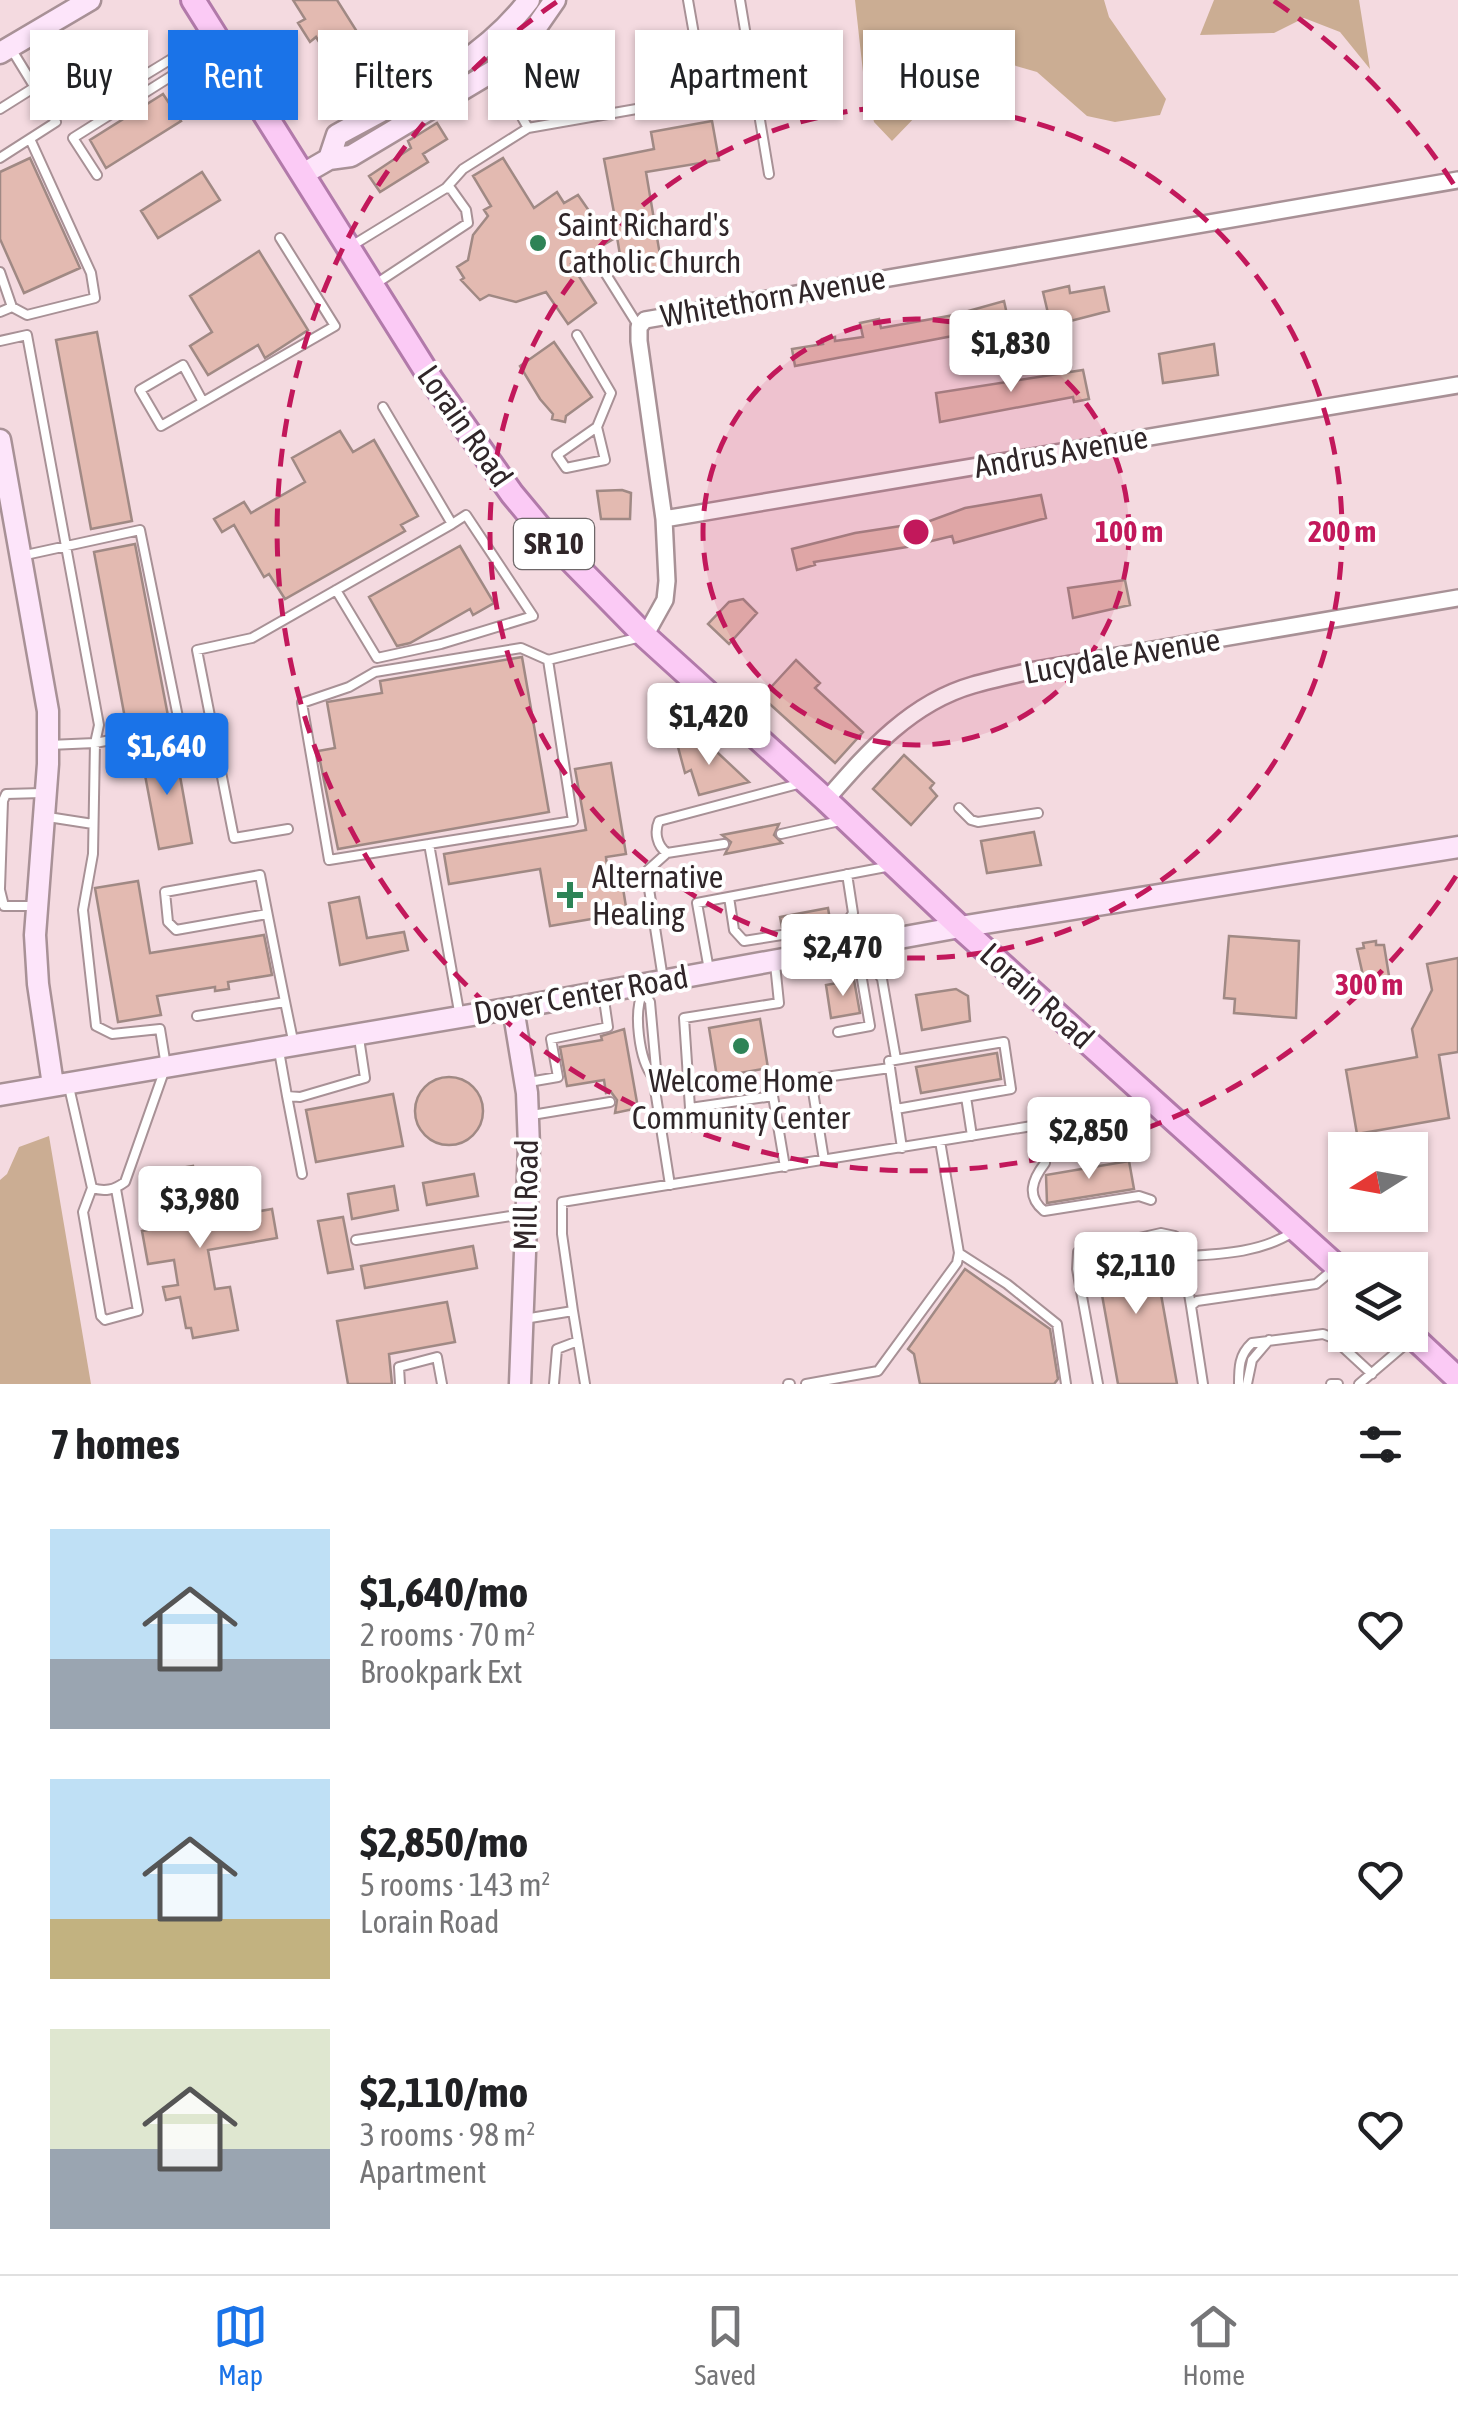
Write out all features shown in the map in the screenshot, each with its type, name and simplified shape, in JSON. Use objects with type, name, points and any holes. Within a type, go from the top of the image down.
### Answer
[{"type":"main road","name":"Lorain Road","points":[[193,0],[431,379],[512,494],[585,578],[960,926],[1328,1259]]},
{"type":"main road","points":[[1428,1351],[1458,1379]]},
{"type":"street","points":[[5,50],[90,0]]},
{"type":"street","points":[[329,159],[337,135],[482,49],[507,28],[528,0]]},
{"type":"street","points":[[303,174],[329,159],[351,156],[495,70],[530,36],[555,0]]},
{"type":"street","name":"Whitethorn Avenue","points":[[645,636],[666,600],[664,518],[639,327],[652,316],[1458,180]]},
{"type":"street","name":"Andrus Avenue","points":[[664,518],[1458,384]]},
{"type":"street","points":[[0,440],[47,700],[49,745],[36,906],[38,984],[61,1084]]},
{"type":"street","name":"Lucydale Avenue","points":[[826,800],[898,724],[928,704],[970,686],[1035,670],[1458,598]]},
{"type":"street","name":"Dover Center Road","points":[[0,1095],[642,988],[664,980],[960,926],[1458,847]]},
{"type":"street","name":"Mill Road","points":[[513,1008],[528,1115],[520,1384]]},
{"type":"lane","points":[[349,248],[446,188],[463,169],[528,128],[705,97],[688,0]]},
{"type":"lane","points":[[740,0],[768,174]]},
{"type":"lane","points":[[5,50],[30,81]]},
{"type":"lane","points":[[97,175],[73,138],[168,78]]},
{"type":"lane","points":[[0,109],[30,90]]},
{"type":"lane","points":[[0,158],[55,120]]},
{"type":"lane","points":[[524,120],[528,128]]},
{"type":"lane","points":[[0,272],[12,306],[27,315],[95,298],[91,273],[30,139]]},
{"type":"lane","points":[[373,286],[468,223],[466,210],[446,188]]},
{"type":"lane","points":[[203,402],[183,365],[140,390],[161,426],[203,402],[335,326],[280,238]]},
{"type":"lane","points":[[597,260],[639,327]]},
{"type":"lane","points":[[0,312],[12,306]]},
{"type":"lane","points":[[578,334],[611,393],[597,427],[557,455],[566,468],[605,460],[597,427]]},
{"type":"lane","points":[[0,341],[27,335],[99,725],[95,743],[93,854],[83,910],[96,1026],[112,1034],[160,1029],[166,1066],[125,1182],[116,1189],[92,1188]]},
{"type":"lane","points":[[383,407],[452,524]]},
{"type":"lane","points":[[288,829],[234,838],[197,650],[252,638],[336,590],[466,516],[533,616],[378,658],[336,590]]},
{"type":"lane","points":[[21,556],[140,530],[180,727],[95,743],[49,745]]},
{"type":"lane","points":[[548,660],[573,821],[329,860],[302,703],[375,672],[520,648],[548,660],[645,636]]},
{"type":"lane","points":[[667,853],[658,838],[659,821],[806,782]]},
{"type":"lane","points":[[36,906],[2,907],[3,801],[6,794],[15,792],[46,793]]},
{"type":"lane","points":[[958,808],[978,822],[1038,813]]},
{"type":"lane","points":[[44,816],[93,824]]},
{"type":"lane","points":[[781,834],[847,820]]},
{"type":"lane","points":[[429,844],[460,1017]]},
{"type":"lane","points":[[664,980],[648,876],[654,863],[667,853],[724,844]]},
{"type":"lane","points":[[709,972],[697,903],[895,866]]},
{"type":"lane","points":[[729,897],[734,930],[744,941],[845,925],[852,913],[847,874]]},
{"type":"lane","points":[[267,914],[176,930],[168,922],[165,892],[260,875],[285,1002],[287,1096],[302,1174]]},
{"type":"lane","points":[[896,938],[882,979],[902,1148]]},
{"type":"lane","points":[[858,945],[882,979]]},
{"type":"lane","points":[[838,1032],[870,1026],[858,945]]},
{"type":"lane","points":[[660,1125],[692,1121],[684,1018],[779,1002],[774,960]]},
{"type":"lane","points":[[642,988],[650,1002],[656,1069],[653,1077],[670,1185]]},
{"type":"lane","points":[[525,1083],[558,1077],[551,1039],[608,1027],[602,992]]},
{"type":"lane","points":[[197,1016],[285,1002]]},
{"type":"lane","points":[[287,1096],[300,1097],[365,1078],[358,1034]]},
{"type":"lane","points":[[824,1160],[811,1079],[1004,1042],[1011,1089],[896,1110]]},
{"type":"lane","points":[[61,1084],[92,1188],[83,1212],[101,1316],[105,1320],[138,1311],[116,1189]]},
{"type":"lane","points":[[690,1108],[773,1096],[785,1167]]},
{"type":"lane","points":[[966,1097],[972,1136]]},
{"type":"lane","points":[[528,1115],[610,1102]]},
{"type":"lane","points":[[585,1384],[562,1234],[562,1202],[1032,1126]]},
{"type":"lane","points":[[806,1384],[878,1371],[958,1263],[940,1142]]},
{"type":"lane","points":[[1045,1163],[1032,1180],[1033,1197],[1044,1211],[1139,1196],[1152,1200]]},
{"type":"lane","points":[[356,1240],[526,1214]]},
{"type":"lane","points":[[1182,1251],[1188,1256],[1218,1254],[1272,1245],[1297,1230]]},
{"type":"lane","points":[[1098,1384],[1077,1270],[1078,1252],[1161,1234],[1175,1236],[1182,1251],[1203,1384]]},
{"type":"lane","points":[[959,1253],[1058,1324],[1066,1384]]},
{"type":"lane","points":[[1192,1306],[1197,1301],[1316,1284],[1328,1278]]},
{"type":"lane","points":[[522,1319],[573,1311]]},
{"type":"lane","points":[[1239,1384],[1239,1364],[1244,1350],[1252,1343],[1323,1334],[1333,1338],[1372,1374]]},
{"type":"lane","points":[[1247,1384],[1252,1360],[1269,1340]]},
{"type":"lane","points":[[554,1384],[557,1349],[578,1341]]},
{"type":"lane","points":[[1360,1384],[1395,1352]]},
{"type":"lane","points":[[400,1384],[400,1368],[406,1363],[437,1358],[442,1384]]},
{"type":"shaded area","points":[[855,0],[1104,0],[1109,17],[1166,99],[1160,115],[1115,122],[1087,116],[1037,72],[1015,65],[1015,30],[863,30],[863,72]]},
{"type":"shaded area","points":[[1214,0],[1359,0],[1370,69],[1340,32],[1304,18],[1274,33],[1200,35]]},
{"type":"shaded area","points":[[874,120],[912,120],[892,141]]},
{"type":"shaded area","points":[[49,1136],[91,1384],[0,1384],[0,1180],[7,1174],[19,1147]]},
{"type":"building","points":[[293,0],[337,0],[356,30],[318,30],[318,40],[316,37],[310,42],[298,23],[305,19]]},
{"type":"building","points":[[163,94],[168,102],[168,120],[181,121],[106,168],[90,140],[122,120],[148,120],[148,103]]},
{"type":"building","points":[[712,121],[719,160],[646,172],[662,267],[623,273],[617,237],[571,264],[596,303],[568,324],[546,292],[516,302],[489,295],[480,300],[461,280],[464,278],[457,267],[468,260],[473,235],[488,216],[484,210],[491,206],[473,176],[503,158],[534,208],[557,192],[564,203],[578,195],[596,221],[615,218],[604,159],[654,149],[651,132]]},
{"type":"building","points":[[437,123],[447,139],[423,154],[428,162],[380,192],[369,176],[411,148],[408,141]]},
{"type":"building","points":[[30,158],[80,268],[24,293],[0,239],[0,172]]},
{"type":"building","points":[[202,172],[220,200],[158,238],[141,211]]},
{"type":"building","points":[[259,251],[308,330],[265,358],[258,345],[208,375],[190,346],[212,332],[190,296]]},
{"type":"building","points":[[1069,286],[1070,293],[1104,287],[1109,311],[1051,326],[1043,292]]},
{"type":"building","points":[[1004,301],[1010,328],[795,366],[792,349],[823,344],[822,339],[863,337],[860,323],[879,319],[881,328]]},
{"type":"building","points":[[97,332],[132,521],[91,529],[56,340]]},
{"type":"building","points":[[554,342],[592,397],[566,416],[565,422],[552,419],[553,414],[520,366]]},
{"type":"building","points":[[1214,344],[1218,375],[1163,383],[1159,354]]},
{"type":"building","points":[[1083,370],[1089,399],[1074,402],[1073,397],[940,422],[936,393]]},
{"type":"building","points":[[340,431],[353,452],[374,440],[418,516],[401,525],[405,531],[285,599],[269,574],[264,577],[234,525],[222,532],[214,519],[244,502],[251,513],[305,482],[292,458]]},
{"type":"building","points":[[597,491],[631,493],[630,519],[601,519]]},
{"type":"building","points":[[1041,495],[1046,518],[954,543],[952,536],[814,562],[815,565],[797,570],[792,549],[855,533],[927,522],[965,508]]},
{"type":"building","points":[[135,544],[169,721],[127,729],[94,552]]},
{"type":"building","points":[[460,546],[494,603],[473,615],[470,609],[410,643],[397,646],[369,597]]},
{"type":"building","points":[[1125,580],[1130,605],[1073,618],[1068,588]]},
{"type":"building","points":[[743,599],[757,613],[729,644],[708,624],[729,602]]},
{"type":"building","points":[[522,657],[549,812],[338,849],[318,751],[335,748],[327,702],[382,693],[380,681]]},
{"type":"building","points":[[796,660],[820,683],[815,688],[863,732],[835,763],[762,697]]},
{"type":"building","points":[[703,739],[749,782],[699,795],[691,770],[685,773],[678,747]]},
{"type":"building","points":[[175,748],[192,843],[159,849],[141,754]]},
{"type":"building","points":[[904,755],[934,783],[930,788],[937,796],[911,825],[873,789]]},
{"type":"building","points":[[611,763],[626,854],[606,857],[609,885],[622,882],[627,913],[550,926],[540,869],[449,884],[444,854],[586,830],[575,769]]},
{"type":"building","points":[[779,824],[774,835],[782,843],[725,854],[731,842],[722,835]]},
{"type":"building","points":[[1034,832],[1041,865],[987,873],[981,841]]},
{"type":"building","points":[[138,881],[150,953],[264,935],[272,975],[228,982],[229,989],[215,991],[215,987],[157,996],[161,1015],[118,1022],[95,888]]},
{"type":"building","points":[[359,897],[367,938],[404,932],[408,950],[340,965],[329,903]]},
{"type":"building","points":[[828,908],[830,920],[782,927],[780,917]]},
{"type":"building","points":[[1229,936],[1299,941],[1296,1018],[1234,1013],[1235,999],[1224,998]]},
{"type":"building","points":[[1376,941],[1376,945],[1384,945],[1390,982],[1388,990],[1367,993],[1357,949],[1364,948],[1363,943]]},
{"type":"building","points":[[1458,958],[1458,1052],[1439,1055],[1449,1118],[1357,1132],[1346,1070],[1417,1057],[1412,1029],[1432,990],[1427,964]]},
{"type":"building","points":[[854,980],[860,1013],[831,1018],[826,985]]},
{"type":"building","points":[[956,989],[968,996],[970,1021],[922,1030],[916,995]]},
{"type":"building","points":[[760,1019],[768,1068],[717,1077],[709,1028]]},
{"type":"building","points":[[624,1029],[638,1108],[615,1113],[617,1100],[611,1092],[606,1093],[604,1080],[567,1086],[560,1047],[602,1040],[601,1036]]},
{"type":"building","points":[[997,1053],[1001,1079],[921,1093],[916,1067]]},
{"type":"building","points":[[449,1077],[473,1087],[483,1111],[473,1135],[449,1145],[425,1135],[415,1111],[425,1087]]},
{"type":"building","points":[[393,1094],[403,1146],[316,1162],[306,1110]]},
{"type":"building","points":[[1129,1161],[1134,1189],[1047,1203],[1046,1175]]},
{"type":"building","points":[[193,1166],[203,1221],[272,1209],[277,1238],[208,1250],[215,1289],[230,1287],[238,1330],[193,1338],[191,1328],[186,1328],[180,1297],[166,1300],[163,1287],[178,1285],[174,1260],[148,1264],[142,1231],[166,1227],[157,1172]]},
{"type":"building","points":[[474,1174],[478,1196],[427,1205],[423,1183]]},
{"type":"building","points":[[394,1186],[398,1210],[352,1219],[348,1194]]},
{"type":"building","points":[[343,1217],[353,1269],[328,1273],[318,1221]]},
{"type":"building","points":[[1152,1244],[1177,1384],[1118,1384],[1095,1256]]},
{"type":"building","points":[[473,1246],[477,1268],[365,1288],[361,1266]]},
{"type":"building","points":[[965,1269],[1050,1329],[1058,1379],[1054,1384],[920,1384],[914,1354],[908,1349]]},
{"type":"building","points":[[447,1302],[455,1342],[389,1354],[392,1384],[348,1384],[337,1321]]},
{"type":"place","name":"Saint Richard's Catholic Church","points":[[538,243]]},
{"type":"place","name":"Alternative Healing","points":[[570,895]]},
{"type":"place","name":"Welcome Home Community Center","points":[[741,1046]]}]
